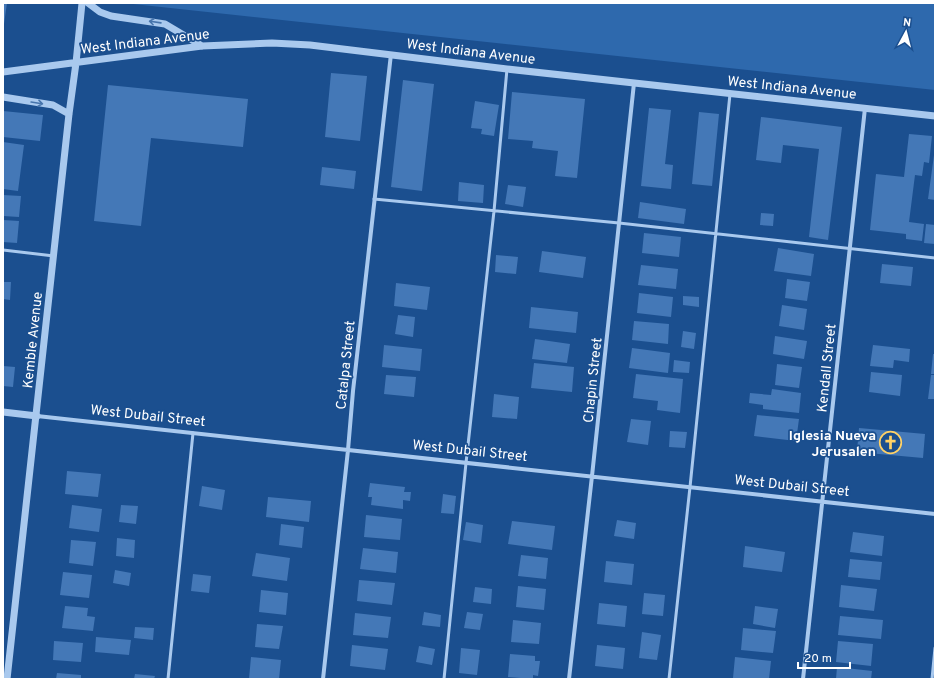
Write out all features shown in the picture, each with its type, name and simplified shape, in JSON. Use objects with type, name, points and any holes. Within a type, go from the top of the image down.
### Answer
[{"type":"street","name":"Kemble Avenue","points":[[7,679],[7,653],[37,416],[82,3]]},
{"type":"street","points":[[88,3],[100,12],[111,16],[165,24],[202,46]]},
{"type":"street","name":"West Indiana Avenue","points":[[3,72],[202,46],[272,43],[310,45],[506,69],[935,116]]},
{"type":"street","name":"Catalpa Street","points":[[323,679],[353,391],[391,54]]},
{"type":"street","name":"Chapin Street","points":[[569,679],[634,83]]},
{"type":"street","points":[[3,97],[53,105],[69,114]]},
{"type":"street","name":"Kendall Street","points":[[803,679],[865,108]]},
{"type":"street","name":"West Dubail Street","points":[[3,412],[935,514]]},
{"type":"lane","points":[[444,679],[494,211],[506,69]]},
{"type":"lane","points":[[669,679],[730,94]]},
{"type":"lane","points":[[374,200],[716,233],[935,258]]},
{"type":"lane","points":[[3,250],[54,256]]},
{"type":"lane","points":[[168,679],[193,433]]},
{"type":"lane","points":[[932,679],[935,648]]},
{"type":"shaded area","points":[[124,3],[935,3],[935,90]]},
{"type":"building","points":[[3,3],[7,3],[4,24],[3,24]]},
{"type":"building","points":[[331,73],[367,76],[360,141],[325,137]]},
{"type":"building","points":[[403,80],[434,84],[422,191],[391,187]]},
{"type":"building","points":[[108,85],[248,99],[243,147],[151,138],[141,226],[94,221]]},
{"type":"building","points":[[512,92],[585,99],[577,178],[555,176],[558,151],[532,148],[533,141],[508,139]]},
{"type":"building","points":[[475,101],[499,105],[494,136],[481,134],[482,129],[471,128]]},
{"type":"building","points":[[649,108],[671,110],[665,164],[673,165],[671,189],[641,186]]},
{"type":"building","points":[[3,111],[43,115],[40,141],[3,137]]},
{"type":"building","points":[[699,112],[719,114],[712,186],[692,184]]},
{"type":"building","points":[[761,117],[842,127],[828,240],[809,237],[819,149],[783,145],[781,163],[756,160]]},
{"type":"building","points":[[909,134],[932,136],[929,163],[924,162],[922,176],[915,175],[909,222],[924,224],[922,241],[906,239],[906,234],[870,230],[876,174],[904,177]]},
{"type":"building","points":[[3,142],[24,145],[18,191],[3,189]]},
{"type":"building","points":[[935,155],[935,200],[928,199]]},
{"type":"building","points":[[322,167],[356,171],[354,189],[320,185]]},
{"type":"building","points":[[459,182],[484,185],[483,203],[458,201]]},
{"type":"building","points":[[508,185],[526,187],[523,207],[505,204]]},
{"type":"building","points":[[3,195],[21,196],[19,217],[3,216]]},
{"type":"building","points":[[640,202],[686,209],[684,224],[638,218]]},
{"type":"building","points":[[761,213],[774,214],[773,226],[760,225]]},
{"type":"building","points":[[3,220],[19,221],[17,243],[3,242]]},
{"type":"building","points":[[926,224],[935,225],[935,244],[924,243]]},
{"type":"building","points":[[644,233],[681,237],[679,257],[642,253]]},
{"type":"building","points":[[778,248],[814,254],[811,276],[774,271]]},
{"type":"building","points":[[542,251],[586,257],[583,278],[539,272]]},
{"type":"building","points":[[496,255],[518,257],[516,274],[495,272]]},
{"type":"building","points":[[882,264],[913,267],[911,286],[880,283]]},
{"type":"building","points":[[641,265],[678,269],[676,289],[638,285]]},
{"type":"building","points":[[787,279],[810,282],[807,301],[785,298]]},
{"type":"building","points":[[3,282],[11,282],[10,300],[3,299]]},
{"type":"building","points":[[396,283],[430,287],[427,310],[394,306]]},
{"type":"building","points":[[639,293],[673,297],[671,317],[637,313]]},
{"type":"building","points":[[683,296],[699,297],[699,307],[683,305]]},
{"type":"building","points":[[782,305],[807,309],[804,330],[779,326]]},
{"type":"building","points":[[531,307],[578,312],[576,333],[529,328]]},
{"type":"building","points":[[398,315],[415,317],[413,337],[395,334]]},
{"type":"building","points":[[634,321],[669,324],[668,344],[632,340]]},
{"type":"building","points":[[683,331],[696,333],[694,349],[681,347]]},
{"type":"building","points":[[775,336],[807,341],[804,359],[773,354]]},
{"type":"building","points":[[535,339],[570,344],[567,363],[532,359]]},
{"type":"building","points":[[384,345],[422,349],[420,371],[382,367]]},
{"type":"building","points":[[873,345],[910,349],[909,362],[894,360],[893,368],[870,366]]},
{"type":"building","points":[[632,348],[670,353],[668,373],[629,368]]},
{"type":"building","points":[[933,354],[935,354],[935,374],[931,374]]},
{"type":"building","points":[[674,360],[690,362],[689,373],[673,372]]},
{"type":"building","points":[[534,363],[574,367],[572,392],[531,388]]},
{"type":"building","points":[[777,364],[802,367],[799,388],[775,385]]},
{"type":"building","points":[[3,366],[15,367],[13,387],[3,386]]},
{"type":"building","points":[[871,372],[902,375],[900,396],[869,392]]},
{"type":"building","points":[[636,374],[683,379],[680,413],[657,410],[658,401],[633,398]]},
{"type":"building","points":[[386,375],[416,377],[414,397],[384,394]]},
{"type":"building","points":[[931,375],[935,375],[935,399],[928,399]]},
{"type":"building","points":[[772,389],[801,393],[799,413],[763,409],[763,405],[749,403],[750,393],[771,395]]},
{"type":"building","points":[[494,394],[519,397],[517,419],[492,417]]},
{"type":"building","points":[[757,415],[799,419],[796,441],[754,436]]},
{"type":"building","points":[[631,419],[651,421],[648,445],[627,442]]},
{"type":"building","name":"Iglesia Nueva Jerusalen","points":[[859,428],[925,434],[923,458],[857,452]]},
{"type":"building","points":[[670,431],[687,432],[685,448],[669,447]]},
{"type":"building","points":[[67,471],[101,474],[98,497],[65,494]]},
{"type":"building","points":[[370,483],[405,487],[404,492],[411,492],[410,501],[403,500],[403,509],[371,505],[372,497],[368,497]]},
{"type":"building","points":[[202,486],[225,490],[222,510],[199,506]]},
{"type":"building","points":[[443,494],[456,496],[454,514],[441,513]]},
{"type":"building","points":[[268,497],[311,501],[309,522],[266,517]]},
{"type":"building","points":[[72,505],[102,509],[99,532],[69,528]]},
{"type":"building","points":[[121,505],[138,506],[136,524],[119,522]]},
{"type":"building","points":[[366,515],[402,519],[400,540],[364,537]]},
{"type":"building","points":[[617,520],[636,523],[634,539],[614,536]]},
{"type":"building","points":[[512,521],[555,526],[552,550],[508,544]]},
{"type":"building","points":[[466,522],[483,525],[481,543],[463,540]]},
{"type":"building","points":[[281,524],[304,527],[302,548],[279,545]]},
{"type":"building","points":[[853,532],[884,536],[882,556],[850,552]]},
{"type":"building","points":[[117,538],[135,540],[134,558],[116,556]]},
{"type":"building","points":[[71,540],[96,542],[93,566],[69,563]]},
{"type":"building","points":[[745,546],[785,552],[782,572],[743,567]]},
{"type":"building","points":[[363,548],[398,552],[396,573],[360,569]]},
{"type":"building","points":[[256,553],[290,558],[287,581],[252,576]]},
{"type":"building","points":[[521,555],[548,558],[546,579],[518,576]]},
{"type":"building","points":[[850,559],[882,562],[880,580],[848,577]]},
{"type":"building","points":[[606,561],[634,564],[632,585],[604,582]]},
{"type":"building","points":[[115,570],[131,573],[129,586],[113,583]]},
{"type":"building","points":[[63,572],[92,575],[89,598],[60,595]]},
{"type":"building","points":[[193,574],[211,576],[209,593],[191,591]]},
{"type":"building","points":[[359,580],[395,583],[392,605],[357,601]]},
{"type":"building","points":[[841,585],[877,589],[874,611],[839,607]]},
{"type":"building","points":[[518,586],[546,589],[544,610],[516,607]]},
{"type":"building","points":[[475,587],[492,589],[491,604],[473,602]]},
{"type":"building","points":[[261,590],[288,593],[286,615],[259,612]]},
{"type":"building","points":[[644,593],[665,595],[663,616],[642,614]]},
{"type":"building","points":[[599,603],[627,606],[625,627],[597,624]]},
{"type":"building","points":[[65,606],[88,608],[87,616],[95,617],[93,631],[62,628]]},
{"type":"building","points":[[755,606],[778,609],[775,628],[753,624]]},
{"type":"building","points":[[424,612],[441,615],[440,627],[422,625]]},
{"type":"building","points":[[467,612],[483,614],[480,630],[464,628]]},
{"type":"building","points":[[355,613],[391,617],[388,638],[353,635]]},
{"type":"building","points":[[840,616],[883,620],[881,639],[838,635]]},
{"type":"building","points":[[513,620],[541,623],[539,644],[511,642]]},
{"type":"building","points":[[257,624],[283,626],[279,649],[255,647]]},
{"type":"building","points":[[135,627],[154,628],[153,640],[134,638]]},
{"type":"building","points":[[743,628],[776,631],[773,653],[741,650]]},
{"type":"building","points":[[642,632],[661,635],[657,660],[639,658]]},
{"type":"building","points":[[96,637],[131,640],[129,655],[95,652]]},
{"type":"building","points":[[54,641],[83,643],[81,662],[53,660]]},
{"type":"building","points":[[838,641],[873,644],[871,666],[836,662]]},
{"type":"building","points":[[352,645],[388,649],[385,670],[350,666]]},
{"type":"building","points":[[597,645],[625,648],[623,669],[595,666]]},
{"type":"building","points":[[419,646],[435,649],[432,665],[416,662]]},
{"type":"building","points":[[461,648],[480,650],[477,675],[459,673]]},
{"type":"building","points":[[510,654],[535,656],[535,661],[540,661],[538,676],[533,675],[533,679],[508,677]]},
{"type":"building","points":[[251,657],[281,660],[279,679],[249,679]]},
{"type":"building","points":[[735,657],[771,661],[769,679],[733,678]]},
{"type":"building","points":[[837,667],[872,671],[871,679],[836,679]]},
{"type":"building","points":[[57,673],[81,675],[81,679],[56,679]]},
{"type":"building","points":[[135,674],[155,676],[154,679],[134,679]]},
{"type":"place","name":"Iglesia Nueva Jerusalen","points":[[891,443]]}]
